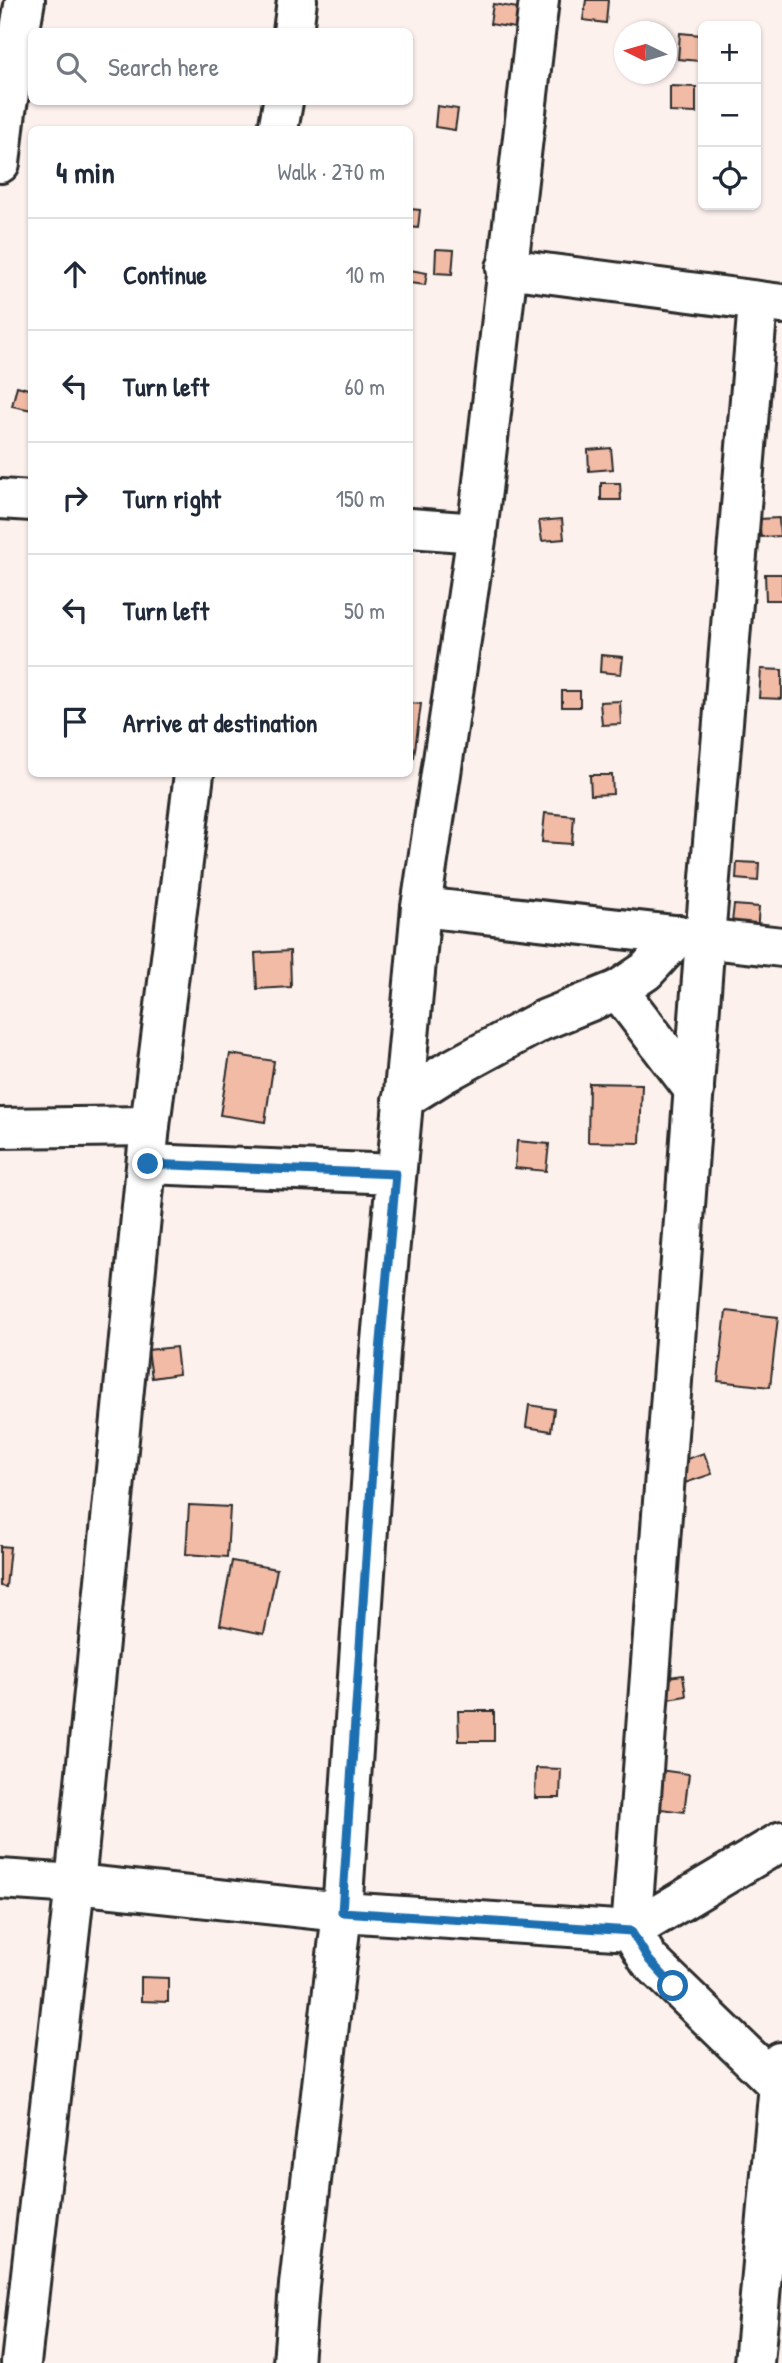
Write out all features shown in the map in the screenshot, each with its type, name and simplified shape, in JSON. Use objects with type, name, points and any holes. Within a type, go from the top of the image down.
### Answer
[{"type":"street","points":[[0,163],[3,110],[25,0]]},
{"type":"street","points":[[294,28],[298,0]]},
{"type":"street","points":[[293,2363],[299,2285],[342,1912],[379,1366],[421,906],[477,533],[539,0]]},
{"type":"street","points":[[279,126],[282,105]]},
{"type":"street","points":[[506,268],[770,303],[692,936],[694,1090],[631,1931],[649,1960],[780,2070],[774,2226],[754,2363]]},
{"type":"street","points":[[0,499],[28,501]]},
{"type":"street","points":[[413,528],[477,533]]},
{"type":"street","points":[[20,2363],[75,1884],[150,1126],[194,777]]},
{"type":"street","points":[[421,906],[782,947]]},
{"type":"street","points":[[402,1100],[445,1073],[541,1021],[618,990],[646,971],[662,955],[692,936]]},
{"type":"street","points":[[618,990],[694,1090]]},
{"type":"street","points":[[0,1128],[150,1126]]},
{"type":"street","points":[[148,1164],[396,1174]]},
{"type":"street","points":[[0,1880],[75,1884],[342,1912],[631,1931],[782,1841]]},
{"type":"building","points":[[586,0],[608,0],[606,23],[583,20]]},
{"type":"building","points":[[493,4],[518,8],[515,28],[490,24]]},
{"type":"building","points":[[680,33],[698,35],[698,61],[678,59]]},
{"type":"building","points":[[670,86],[696,87],[696,113],[670,112]]},
{"type":"building","points":[[437,106],[458,109],[455,130],[435,127]]},
{"type":"building","points":[[413,209],[420,210],[418,228],[413,227]]},
{"type":"building","points":[[436,249],[454,250],[452,274],[435,273]]},
{"type":"building","points":[[413,271],[427,273],[425,285],[413,283]]},
{"type":"building","points":[[17,386],[28,389],[28,409],[12,406]]},
{"type":"building","points":[[611,448],[613,469],[589,471],[588,450]]},
{"type":"building","points":[[601,483],[620,483],[621,500],[601,500]]},
{"type":"building","points":[[779,518],[780,536],[761,537],[759,519]]},
{"type":"building","points":[[562,519],[564,539],[542,541],[539,521]]},
{"type":"building","points":[[765,574],[782,574],[782,600],[766,600]]},
{"type":"building","points":[[601,655],[623,657],[621,674],[600,672]]},
{"type":"building","points":[[761,669],[782,670],[782,699],[759,698]]},
{"type":"building","points":[[562,691],[580,691],[580,707],[562,707]]},
{"type":"building","points":[[620,701],[621,724],[602,725],[600,702]]},
{"type":"building","points":[[413,703],[421,704],[413,757]]},
{"type":"building","points":[[590,775],[612,775],[613,794],[591,795]]},
{"type":"building","points":[[545,813],[574,816],[572,844],[542,842]]},
{"type":"building","points":[[737,862],[759,863],[758,881],[736,879]]},
{"type":"building","points":[[734,905],[759,907],[757,932],[731,930]]},
{"type":"building","points":[[290,951],[291,987],[257,989],[255,953]]},
{"type":"building","points":[[230,1054],[274,1061],[265,1122],[220,1115]]},
{"type":"building","points":[[589,1083],[642,1084],[640,1143],[588,1142]]},
{"type":"building","points":[[517,1141],[549,1144],[546,1171],[515,1168]]},
{"type":"building","points":[[726,1311],[778,1317],[770,1387],[718,1381]]},
{"type":"building","points":[[176,1347],[179,1374],[152,1378],[148,1350]]},
{"type":"building","points":[[529,1405],[554,1409],[551,1431],[526,1427]]},
{"type":"building","points":[[704,1453],[712,1474],[685,1483],[678,1462]]},
{"type":"building","points":[[189,1505],[230,1507],[227,1557],[186,1554]]},
{"type":"building","points":[[0,1546],[10,1547],[6,1587],[0,1586]]},
{"type":"building","points":[[232,1561],[277,1569],[264,1634],[220,1625]]},
{"type":"building","points":[[683,1675],[686,1696],[656,1701],[652,1679]]},
{"type":"building","points":[[458,1711],[494,1711],[494,1741],[459,1741]]},
{"type":"building","points":[[536,1768],[561,1769],[560,1798],[535,1798]]},
{"type":"building","points":[[659,1770],[689,1774],[684,1812],[653,1808]]},
{"type":"building","points":[[141,1977],[168,1978],[168,2002],[141,2001]]},
{"type":"route","points":[[148,1164],[396,1174],[380,1352],[342,1912],[631,1931],[649,1960],[673,1986]]}]
